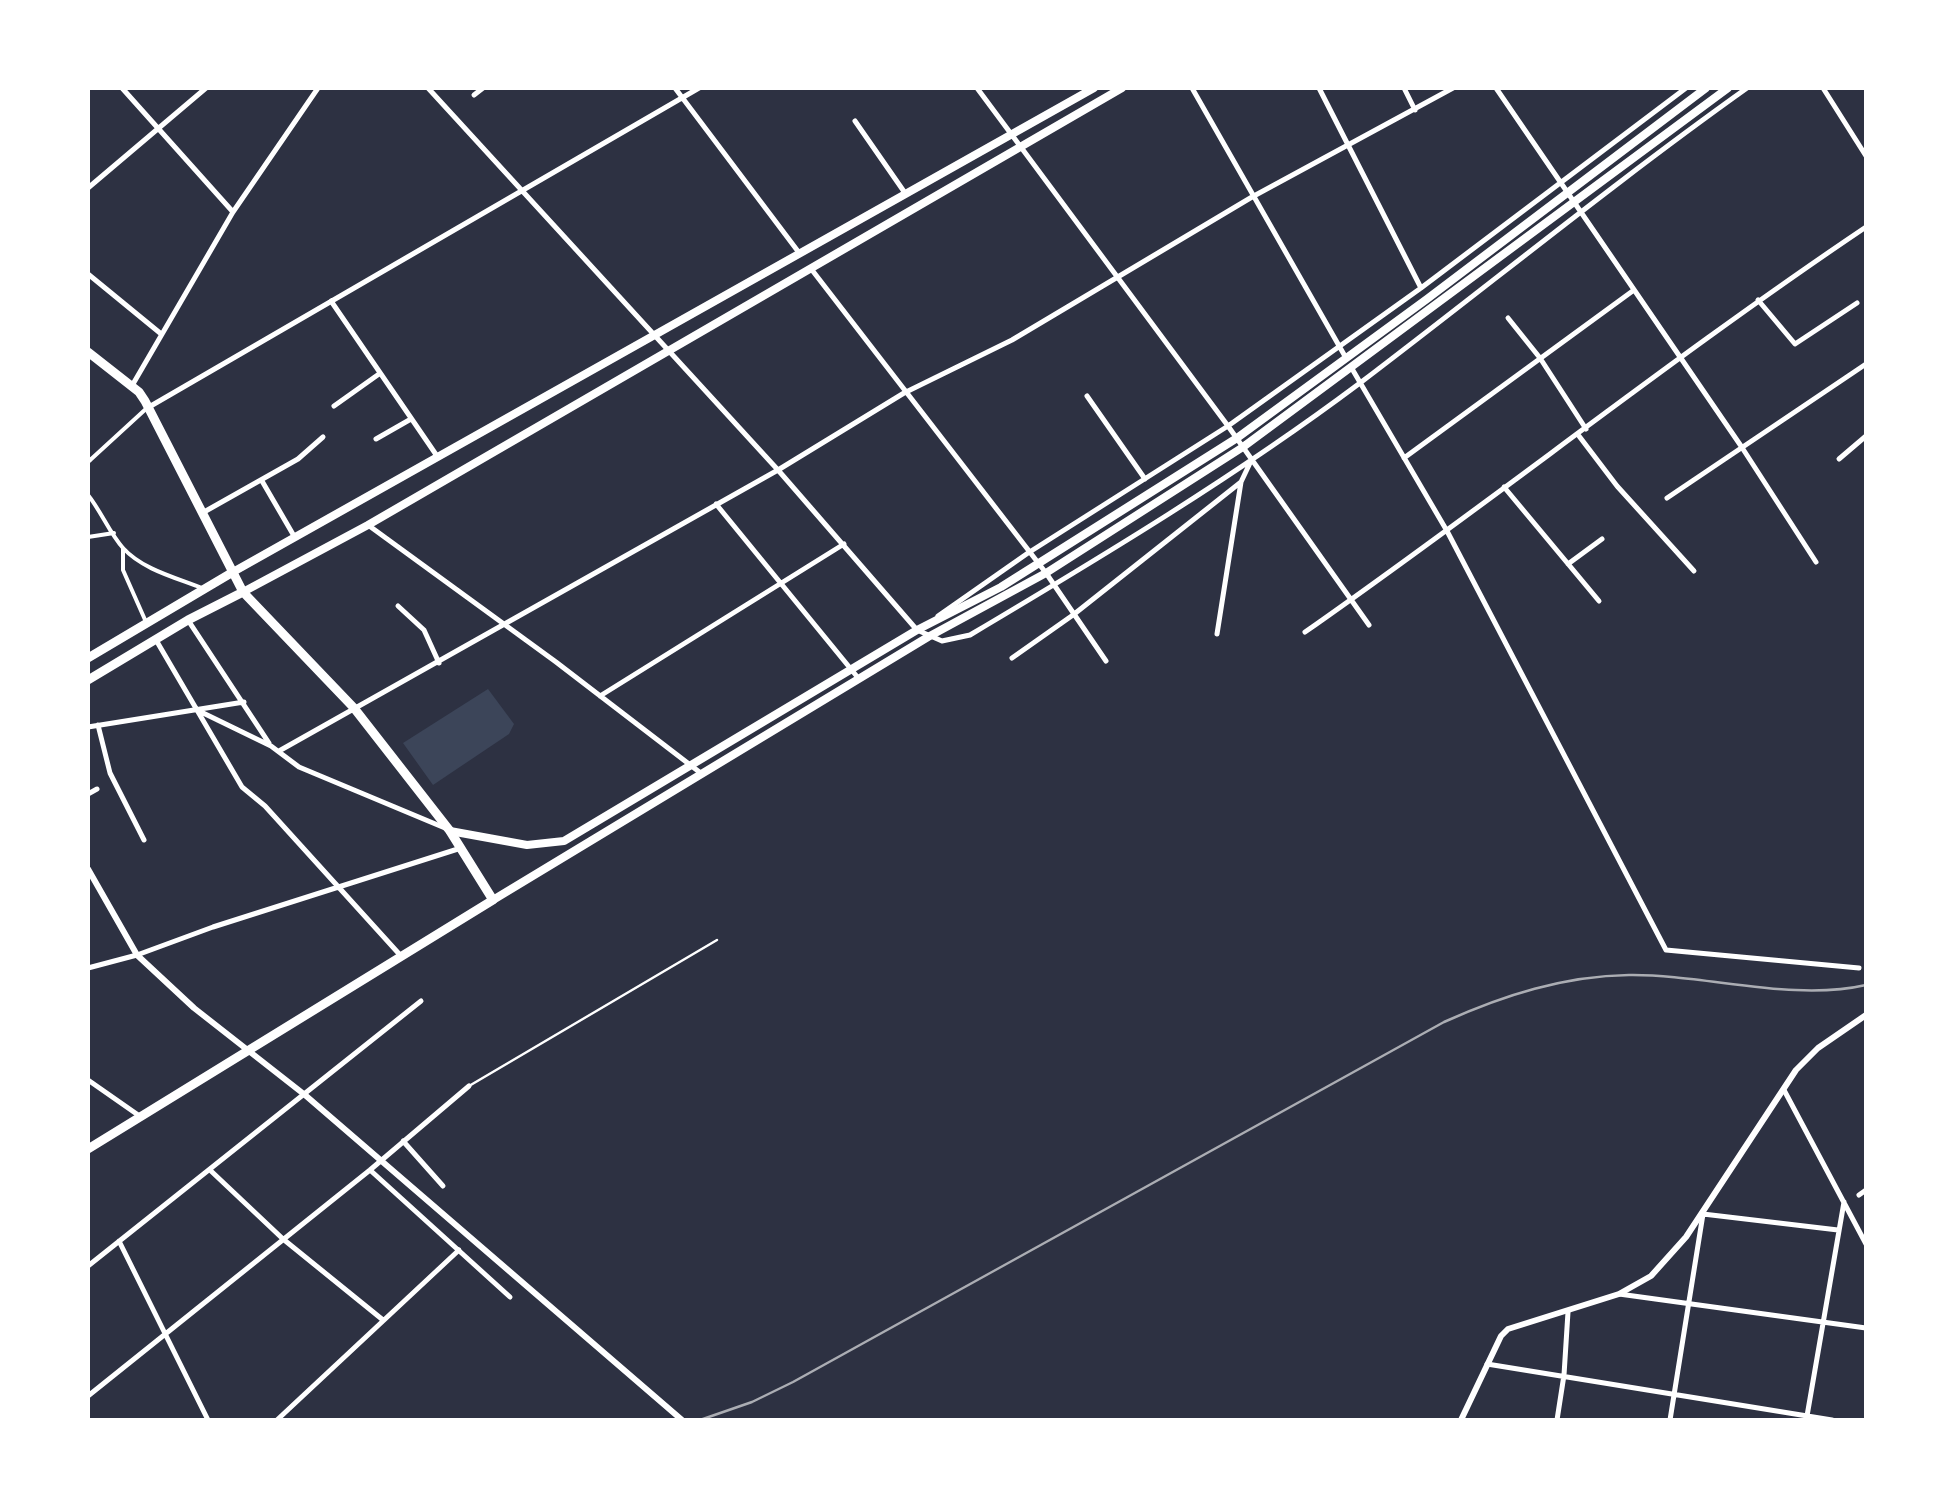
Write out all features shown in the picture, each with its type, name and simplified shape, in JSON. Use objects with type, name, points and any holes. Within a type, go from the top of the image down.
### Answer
[{"type":"main road","points":[[88,658],[202,588],[296,539],[1094,88]]},
{"type":"main road","points":[[88,680],[188,620],[368,525],[1122,88]]},
{"type":"main road","points":[[450,830],[527,845],[550,844],[576,835],[917,630],[1039,565],[1237,438],[1706,88]]},
{"type":"main road","points":[[88,1149],[859,679],[1046,573],[1243,447],[1728,88]]},
{"type":"main road","points":[[88,352],[132,387],[148,407],[243,592],[354,708],[450,830],[494,900]]},
{"type":"street","points":[[122,88],[233,212]]},
{"type":"street","points":[[88,188],[206,88]]},
{"type":"street","points":[[132,387],[233,212],[318,88]]},
{"type":"street","points":[[428,88],[778,470],[917,630],[942,641],[970,635],[1252,460],[1360,383],[1747,88]]},
{"type":"street","points":[[474,96],[483,88]]},
{"type":"street","points":[[675,88],[800,254]]},
{"type":"street","points":[[88,460],[148,407],[700,88]]},
{"type":"street","points":[[978,88],[1237,438],[1369,626]]},
{"type":"street","points":[[1192,88],[1447,531],[1666,950],[1859,968]]},
{"type":"street","points":[[1318,88],[1421,288]]},
{"type":"street","points":[[1404,88],[1414,110]]},
{"type":"street","points":[[279,751],[778,470],[904,394],[1012,340],[1252,197],[1452,88]]},
{"type":"street","points":[[1496,88],[1816,562]]},
{"type":"street","points":[[931,623],[1028,553],[1228,426],[1421,288],[1686,88]]},
{"type":"street","points":[[1823,88],[1866,156]]},
{"type":"street","points":[[855,122],[906,195]]},
{"type":"street","points":[[1305,632],[1578,435],[1679,356],[1866,227]]},
{"type":"street","points":[[810,267],[904,394],[1046,573],[1106,661]]},
{"type":"street","points":[[88,274],[160,333]]},
{"type":"street","points":[[1404,458],[1634,290]]},
{"type":"street","points":[[1758,300],[1795,344],[1857,303]]},
{"type":"street","points":[[331,301],[438,458]]},
{"type":"street","points":[[1508,318],[1540,358],[1586,429]]},
{"type":"street","points":[[1666,498],[1866,364]]},
{"type":"street","points":[[334,406],[379,374]]},
{"type":"street","points":[[1086,396],[1145,479]]},
{"type":"street","points":[[376,439],[411,419]]},
{"type":"street","points":[[1578,435],[1617,486],[1694,571]]},
{"type":"street","points":[[1839,459],[1866,436]]},
{"type":"street","points":[[201,514],[298,459],[323,437]]},
{"type":"street","points":[[1218,634],[1241,482],[1252,460]]},
{"type":"street","points":[[261,480],[296,539]]},
{"type":"street","points":[[1012,658],[1073,615],[1241,482]]},
{"type":"street","points":[[1504,487],[1599,601]]},
{"type":"street","points":[[88,495],[123,548],[143,564],[202,588]]},
{"type":"street","points":[[716,504],[859,679]]},
{"type":"street","points":[[368,525],[702,774]]},
{"type":"street","points":[[88,537],[114,532]]},
{"type":"street","points":[[1568,565],[1602,539]]},
{"type":"street","points":[[600,696],[844,544]]},
{"type":"street","points":[[123,548],[123,570],[146,622]]},
{"type":"street","points":[[398,606],[424,630],[439,663]]},
{"type":"street","points":[[188,620],[271,746]]},
{"type":"street","points":[[155,639],[242,786],[265,806],[401,956]]},
{"type":"street","points":[[88,727],[244,702]]},
{"type":"street","points":[[196,710],[271,746],[298,767],[450,830]]},
{"type":"street","points":[[98,725],[110,773],[144,840]]},
{"type":"street","points":[[88,794],[97,789]]},
{"type":"street","points":[[88,968],[462,848]]},
{"type":"street","points":[[88,869],[137,955],[194,1008],[305,1095],[682,1420]]},
{"type":"street","points":[[88,1266],[421,1001]]},
{"type":"street","points":[[1461,1420],[1508,1330],[1620,1294],[1651,1276],[1686,1237],[1806,1058],[1866,1015]]},
{"type":"street","points":[[89,1080],[141,1117]]},
{"type":"street","points":[[88,1396],[370,1170],[468,1086]]},
{"type":"street","points":[[1784,1090],[1866,1244]]},
{"type":"street","points":[[403,1141],[443,1186]]},
{"type":"street","points":[[210,1170],[283,1239],[383,1320]]},
{"type":"street","points":[[370,1170],[510,1297]]},
{"type":"street","points":[[1859,1194],[1866,1190]]},
{"type":"street","points":[[1807,1419],[1844,1202]]},
{"type":"street","points":[[1702,1214],[1838,1230]]},
{"type":"street","points":[[1670,1420],[1702,1214]]},
{"type":"street","points":[[119,1241],[208,1420]]},
{"type":"street","points":[[278,1420],[460,1250]]},
{"type":"street","points":[[1620,1294],[1866,1328]]},
{"type":"street","points":[[1557,1420],[1568,1312]]},
{"type":"street","points":[[1487,1364],[1807,1419],[1832,1420]]},
{"type":"lane","points":[[468,1086],[717,940]]},
{"type":"shaded area","points":[[488,689],[514,724],[509,734],[433,785],[403,743]]},
{"type":"railway","points":[[700,1420],[752,1402],[793,1382],[1444,1022],[1489,1003],[1558,983],[1605,976],[1658,976],[1779,989],[1866,985]]}]
